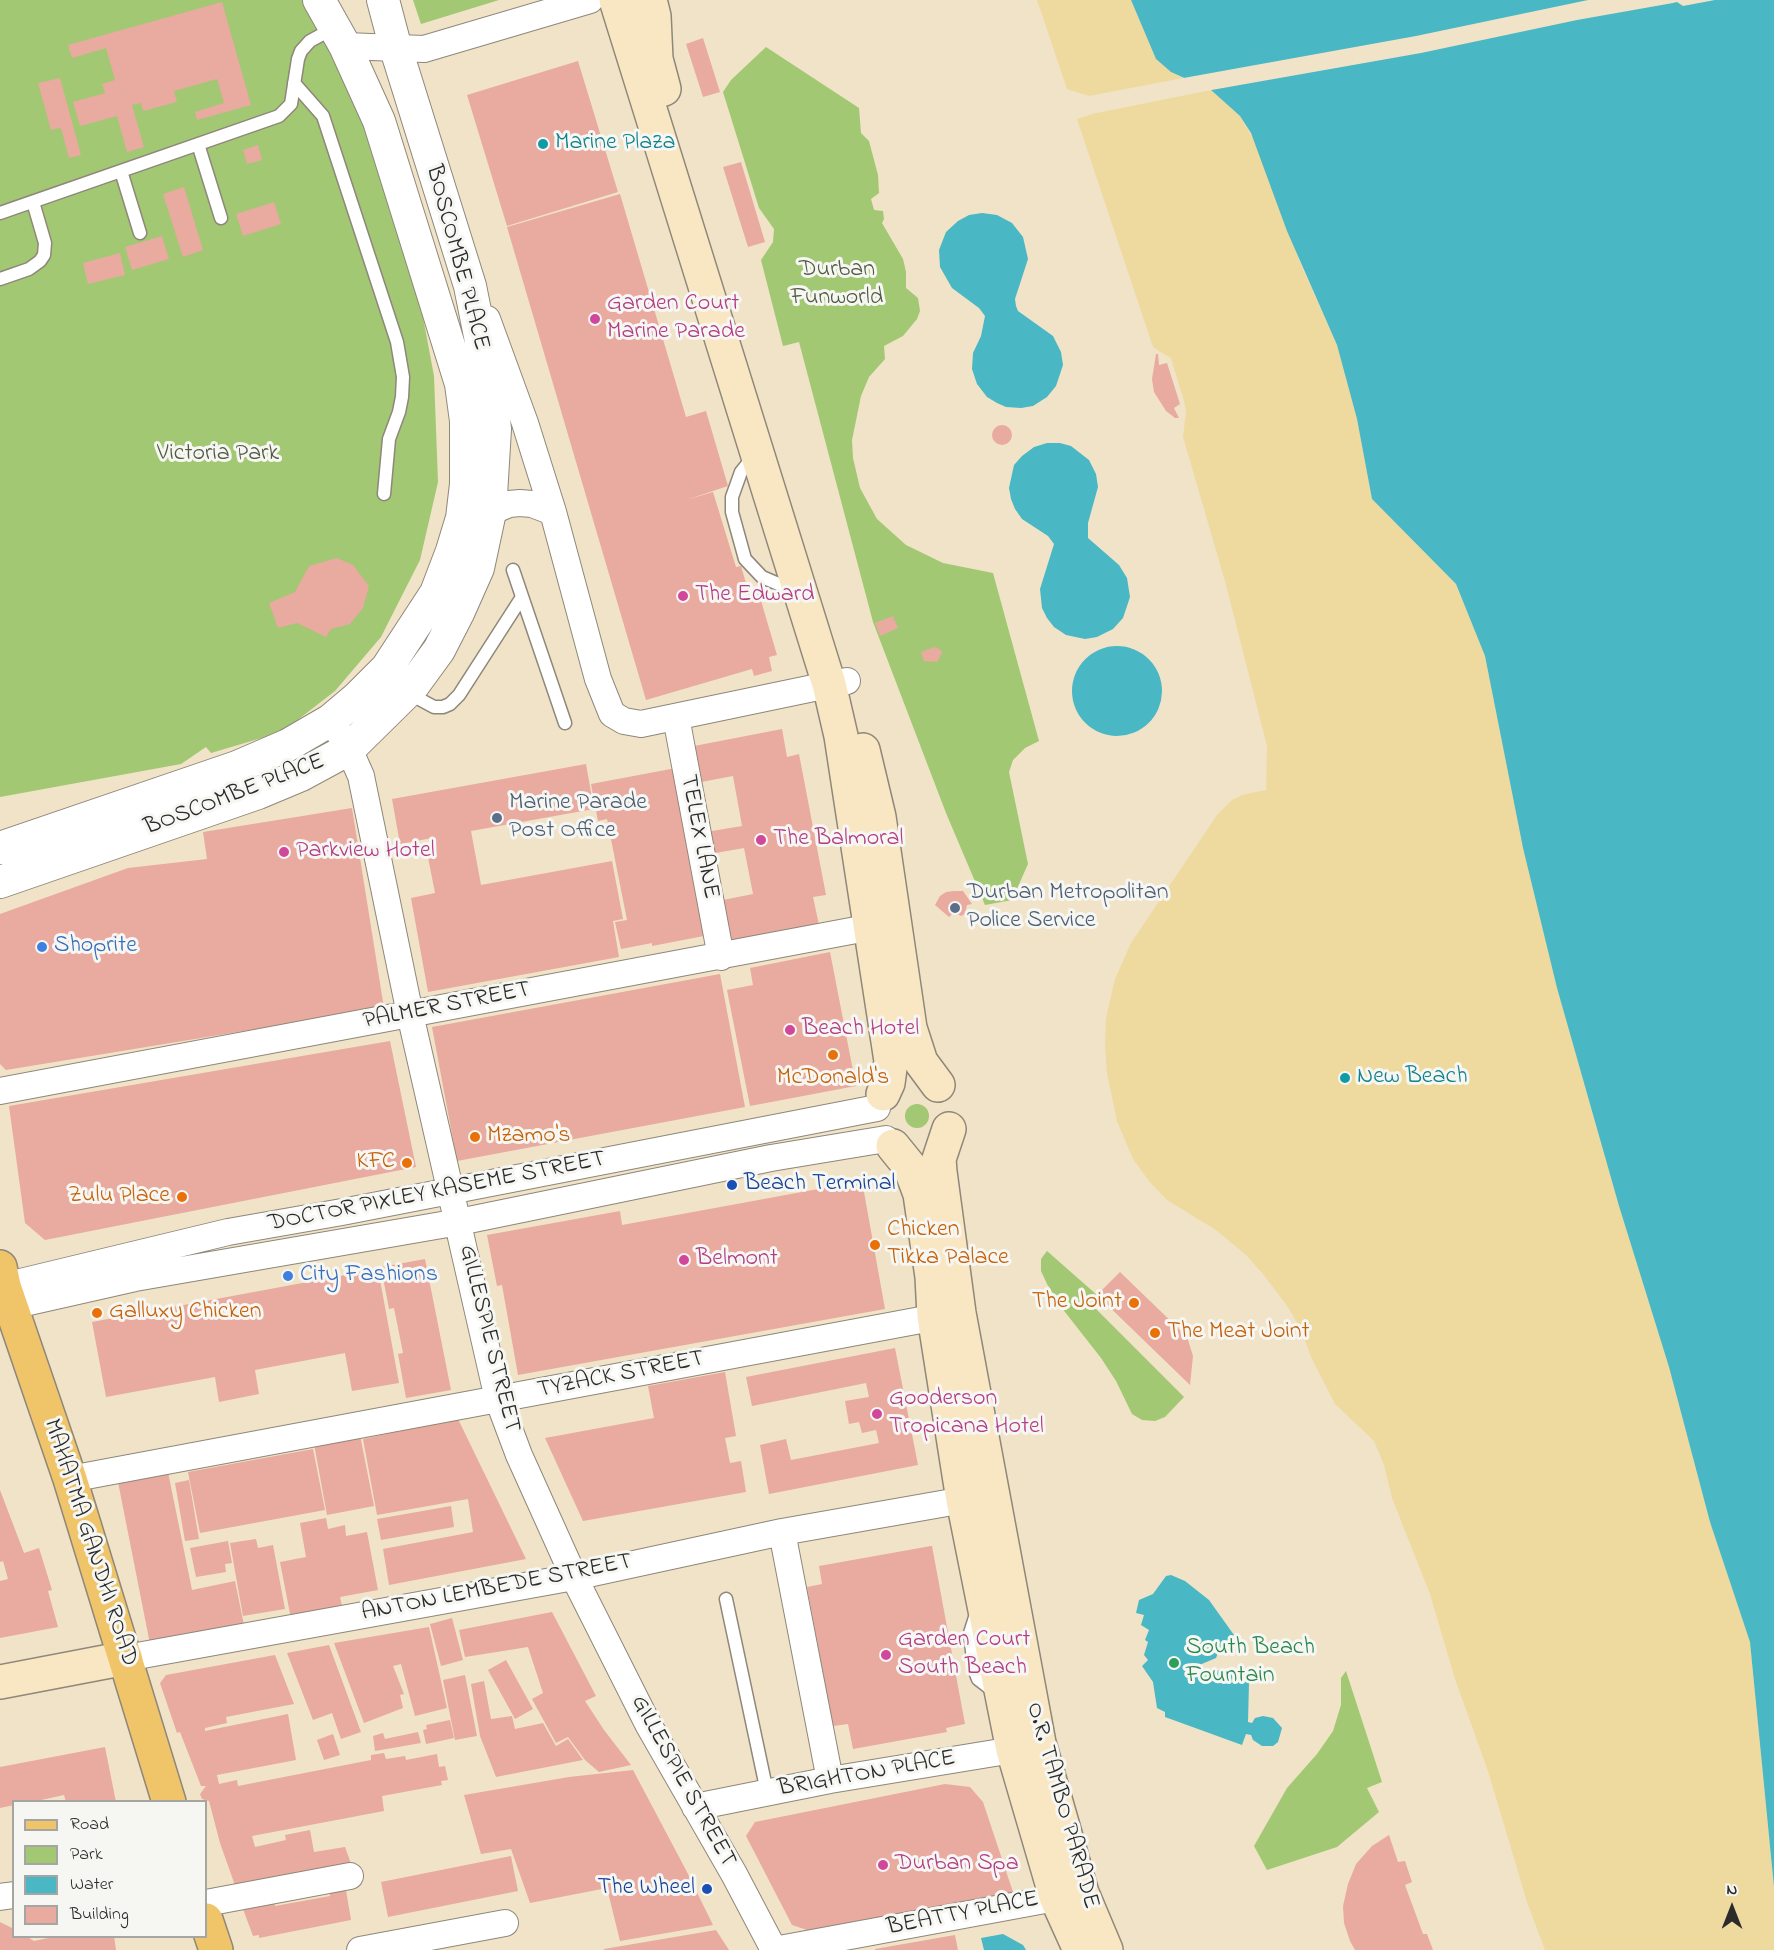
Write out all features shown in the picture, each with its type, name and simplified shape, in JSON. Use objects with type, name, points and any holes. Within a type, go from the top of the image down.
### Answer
[{"type":"main road","name":"O.R. TAMBO PARADE","points":[[616,0],[801,594],[838,683],[879,817],[882,925],[891,1061],[888,1083],[880,1101],[877,1121],[889,1142],[910,1167],[920,1194],[933,1277],[946,1314]]},
{"type":"main road","name":"O.R. TAMBO PARADE","points":[[650,0],[654,15],[656,58],[660,76],[824,600],[838,683]]},
{"type":"main road","name":"O.R. TAMBO PARADE","points":[[882,925],[921,1062],[949,1100],[952,1114],[939,1160],[946,1314],[978,1497],[1026,1746],[1069,1895],[1080,1950]]},
{"type":"main road","points":[[880,1101],[892,1084],[906,1078],[922,1078],[938,1085]]},
{"type":"main road","points":[[889,1142],[908,1152],[921,1152],[935,1146],[949,1129]]},
{"type":"main road","name":"MAHATMA GANDHI ROAD","points":[[4,1286],[70,1479],[168,1800]]},
{"type":"main road","name":"O.R. TAMBO PARADE","points":[[978,1497],[984,1601],[1003,1696],[1026,1746]]},
{"type":"main road","name":"ANTON LEMBEDE STREET","points":[[0,1682],[126,1658]]},
{"type":"main road","name":"O.R. TAMBO PARADE","points":[[1069,1895],[1106,1950]]},
{"type":"main road","points":[[207,1923],[216,1950]]},
{"type":"street","name":"BOSCOMBE PLACE","points":[[0,882],[258,793],[301,775],[350,749],[412,687],[439,650],[478,568],[490,512],[495,429],[492,401],[470,286],[396,49],[383,0]]},
{"type":"street","points":[[332,16],[396,49],[424,49],[590,0]]},
{"type":"street","name":"BOSCOMBE PLACE","points":[[0,848],[237,767],[288,745],[331,720],[387,668],[436,593],[462,518],[467,466],[466,421],[461,384],[379,121],[332,16]]},
{"type":"street","points":[[470,286],[499,349],[540,472],[598,679],[612,714],[624,721],[641,724],[838,683]]},
{"type":"street","points":[[520,503],[540,472]]},
{"type":"street","points":[[490,512],[509,504],[520,503],[532,504],[553,512]]},
{"type":"street","name":"TELEX LANE","points":[[676,717],[721,957]]},
{"type":"street","name":"GILLESPIE STREET","points":[[331,720],[350,749],[361,776],[410,1014],[498,1400],[519,1455],[574,1576],[648,1724],[774,1950]]},
{"type":"street","points":[[95,816],[105,822],[118,824],[166,817],[184,818]]},
{"type":"street","name":"PALMER STREET","points":[[0,1091],[882,925]]},
{"type":"street","name":"DOCTOR PIXLEY KASEME STREET","points":[[4,1286],[228,1232],[451,1191],[880,1101]]},
{"type":"street","name":"DOCTOR PIXLEY KASEME STREET","points":[[4,1286],[135,1278],[459,1222],[771,1158],[889,1142]]},
{"type":"street","name":"TYZACK STREET","points":[[70,1479],[946,1314]]},
{"type":"street","name":"ANTON LEMBEDE STREET","points":[[126,1658],[574,1576],[782,1532],[978,1497]]},
{"type":"street","points":[[782,1532],[830,1780]]},
{"type":"street","name":"BRIGHTON PLACE","points":[[695,1807],[830,1780],[1026,1746]]},
{"type":"street","points":[[207,1903],[350,1876]]},
{"type":"street","name":"BEATTY PLACE","points":[[774,1950],[1069,1895]]},
{"type":"street","points":[[360,1950],[505,1923]]},
{"type":"lane","points":[[0,213],[279,116],[291,104],[301,51],[332,16]]},
{"type":"lane","points":[[294,83],[323,116],[397,342],[403,377],[402,397],[389,439],[384,495]]},
{"type":"lane","points":[[198,144],[221,218]]},
{"type":"lane","points":[[121,171],[140,234]]},
{"type":"lane","points":[[0,279],[29,269],[44,255],[45,243],[33,202]]},
{"type":"lane","points":[[757,452],[741,472],[732,497],[732,512],[745,559],[762,577],[801,594]]},
{"type":"lane","points":[[513,570],[565,723]]},
{"type":"lane","points":[[412,687],[421,700],[434,708],[450,704],[459,695],[522,597]]},
{"type":"lane","points":[[726,1599],[767,1792]]},
{"type":"green space","name":"Victoria Park","points":[[0,0],[304,0],[361,108],[419,296],[434,376],[438,482],[420,560],[381,637],[335,691],[282,732],[211,753],[206,747],[181,764],[0,797]]},
{"type":"green space","points":[[413,0],[499,0],[421,24]]},
{"type":"green space","name":"Durban Funworld","points":[[766,47],[859,108],[861,133],[869,141],[878,175],[879,193],[871,199],[874,210],[883,211],[882,223],[903,259],[906,288],[918,298],[920,311],[917,319],[903,336],[884,346],[885,359],[869,377],[861,396],[852,440],[853,458],[860,488],[877,519],[906,545],[943,563],[993,573],[1039,741],[1025,748],[1013,760],[1009,772],[1028,864],[1012,900],[985,905],[946,813],[873,622],[799,342],[783,346],[761,260],[773,242],[774,229],[759,208],[723,92],[731,80]]},
{"type":"green space","points":[[917,1104],[926,1107],[929,1116],[926,1125],[917,1128],[908,1125],[905,1116],[908,1107]]},
{"type":"green space","points":[[1047,1251],[1097,1295],[1090,1303],[1184,1397],[1165,1417],[1155,1421],[1142,1420],[1132,1414],[1116,1381],[1101,1358],[1065,1312],[1047,1284],[1041,1271],[1041,1259]]},
{"type":"green space","points":[[1346,1671],[1382,1782],[1367,1788],[1379,1812],[1337,1847],[1267,1870],[1254,1846],[1287,1788],[1317,1754],[1333,1731],[1341,1705],[1341,1678]]},
{"type":"sand","points":[[1037,0],[1131,0],[1156,59],[1171,72],[1183,78],[1089,96],[1067,89]]},
{"type":"sand","points":[[1211,90],[1240,116],[1257,145],[1301,265],[1337,345],[1357,419],[1372,499],[1456,584],[1485,656],[1523,848],[1557,988],[1619,1206],[1669,1367],[1710,1522],[1750,1642],[1774,1887],[1774,1950],[1545,1950],[1527,1902],[1488,1771],[1455,1679],[1430,1594],[1392,1498],[1384,1465],[1374,1441],[1335,1404],[1312,1359],[1300,1328],[1288,1307],[1263,1274],[1246,1255],[1216,1230],[1167,1200],[1133,1159],[1117,1121],[1107,1073],[1105,1044],[1106,1018],[1115,979],[1131,943],[1217,815],[1232,800],[1242,795],[1266,790],[1267,746],[1225,581],[1183,437],[1186,411],[1171,358],[1154,348],[1152,344],[1077,119]]},
{"type":"water","points":[[1131,0],[1774,0],[1774,1887],[1750,1642],[1710,1522],[1669,1367],[1619,1206],[1557,988],[1523,848],[1485,656],[1456,584],[1372,499],[1357,419],[1337,345],[1287,231],[1251,133],[1240,116],[1211,90],[1171,72],[1156,59]]},
{"type":"water","points":[[982,213],[997,215],[1012,223],[1023,237],[1028,259],[1015,299],[1016,306],[1018,311],[1053,336],[1061,352],[1063,365],[1056,386],[1047,397],[1033,406],[1006,407],[987,397],[977,384],[972,369],[973,353],[981,336],[985,316],[979,308],[952,288],[940,267],[939,250],[946,232],[969,215]]},
{"type":"water","points":[[1047,443],[1071,446],[1089,460],[1096,474],[1098,487],[1088,523],[1088,538],[1119,565],[1127,578],[1130,597],[1123,618],[1113,629],[1097,637],[1085,639],[1066,635],[1054,627],[1047,618],[1042,608],[1040,589],[1054,544],[1048,536],[1022,519],[1011,499],[1009,488],[1014,465],[1034,447]]},
{"type":"water","points":[[1117,646],[1134,650],[1149,659],[1158,674],[1162,691],[1158,708],[1149,723],[1134,732],[1117,736],[1100,732],[1085,723],[1076,708],[1072,691],[1076,674],[1085,659],[1100,650]]},
{"type":"water","name":"South Beach Fountain","points":[[1171,1575],[1185,1581],[1209,1600],[1234,1635],[1216,1658],[1197,1666],[1199,1675],[1218,1670],[1226,1674],[1233,1672],[1249,1683],[1248,1722],[1252,1723],[1255,1718],[1263,1716],[1273,1718],[1282,1728],[1278,1742],[1273,1746],[1262,1746],[1253,1740],[1251,1735],[1246,1734],[1242,1745],[1165,1717],[1165,1712],[1157,1708],[1153,1682],[1142,1666],[1148,1660],[1144,1655],[1148,1642],[1145,1640],[1149,1630],[1141,1625],[1144,1615],[1136,1613],[1139,1600],[1153,1594],[1166,1576]]},
{"type":"water","points":[[1003,1934],[1023,1945],[1026,1950],[984,1950],[981,1938]]},
{"type":"pier","points":[[1588,0],[1715,0],[1683,6],[1677,2],[1577,20],[1421,53],[1206,91],[1178,79],[1416,36]]},
{"type":"building","points":[[222,2],[251,105],[197,120],[195,112],[224,103],[217,79],[174,91],[177,102],[143,111],[141,103],[132,105],[144,147],[127,152],[117,116],[80,126],[73,102],[105,93],[102,84],[115,80],[106,48],[72,58],[68,45]]},
{"type":"building","points":[[703,38],[720,92],[703,97],[686,44]]},
{"type":"building","name":"Marine Plaza","points":[[578,61],[618,192],[507,226],[467,95]]},
{"type":"building","points":[[60,78],[81,155],[69,158],[61,128],[51,130],[38,83]]},
{"type":"building","points":[[258,145],[262,160],[247,164],[243,150]]},
{"type":"building","points":[[741,162],[765,242],[748,247],[723,167]]},
{"type":"building","points":[[184,187],[203,250],[183,257],[163,194]]},
{"type":"building","name":"Garden Court Marine Parade","points":[[620,194],[686,417],[706,411],[728,486],[686,500],[713,492],[736,567],[741,566],[750,597],[759,594],[777,655],[769,657],[772,671],[754,676],[752,669],[646,700],[507,227]]},
{"type":"building","points":[[274,202],[281,224],[243,236],[236,214]]},
{"type":"building","points":[[162,236],[169,259],[132,270],[125,247]]},
{"type":"building","points":[[120,253],[125,275],[88,284],[83,263]]},
{"type":"building","points":[[1156,354],[1158,354],[1159,365],[1167,363],[1180,404],[1174,408],[1179,418],[1175,418],[1166,411],[1154,392],[1152,379]]},
{"type":"building","points":[[1002,425],[1009,428],[1012,435],[1009,442],[1002,445],[995,442],[992,435],[995,428]]},
{"type":"building","points":[[337,558],[353,565],[369,586],[363,608],[350,624],[331,629],[326,637],[297,623],[278,628],[269,603],[295,592],[309,566]]},
{"type":"building","points":[[893,616],[898,628],[880,636],[875,623]]},
{"type":"building","points":[[935,647],[942,653],[937,662],[924,661],[921,652]]},
{"type":"building","name":"The Balmoral","points":[[782,729],[787,757],[799,754],[826,895],[813,897],[819,925],[726,943],[718,901],[753,894],[744,848],[710,854],[706,832],[742,826],[733,776],[696,783],[689,747]]},
{"type":"building","points":[[586,764],[594,809],[471,831],[481,885],[612,861],[623,919],[613,921],[619,957],[428,992],[411,898],[435,893],[427,852],[434,851],[432,838],[400,844],[392,799]]},
{"type":"building","points":[[676,768],[709,935],[652,946],[652,943],[621,949],[615,922],[627,920],[607,819],[598,821],[591,784]]},
{"type":"building","points":[[352,808],[384,1008],[6,1070],[0,1064],[0,914],[128,868],[207,859],[203,832]]},
{"type":"building","points":[[954,891],[963,891],[972,904],[967,905],[965,914],[961,916],[954,912],[949,917],[935,905],[940,896]]},
{"type":"building","name":"Beach Hotel","points":[[830,952],[856,1086],[750,1106],[727,990],[753,985],[750,968]]},
{"type":"building","points":[[720,974],[745,1107],[457,1161],[432,1027]]},
{"type":"building","points":[[390,1041],[416,1167],[45,1240],[25,1223],[9,1106]]},
{"type":"building","name":"Belmont","points":[[862,1181],[885,1309],[518,1375],[502,1285],[497,1286],[487,1235],[620,1211],[622,1225]]},
{"type":"building","points":[[425,1259],[451,1390],[406,1398],[398,1354],[403,1353],[394,1308],[389,1309],[381,1267]]},
{"type":"building","points":[[378,1269],[399,1383],[352,1391],[345,1353],[255,1370],[259,1394],[219,1402],[215,1377],[106,1397],[92,1322]]},
{"type":"building","points":[[1120,1272],[1188,1340],[1193,1356],[1190,1385],[1097,1295]]},
{"type":"building","name":"Gooderson Tropicana Hotel","points":[[895,1348],[918,1465],[769,1494],[760,1445],[786,1439],[791,1460],[879,1443],[876,1430],[862,1433],[859,1422],[849,1424],[845,1401],[869,1397],[866,1383],[752,1406],[746,1377]]},
{"type":"building","points":[[725,1372],[736,1436],[725,1438],[730,1463],[741,1461],[746,1492],[583,1521],[545,1438],[654,1418],[648,1386]]},
{"type":"building","points":[[458,1419],[526,1559],[389,1585],[383,1549],[473,1532],[468,1499],[377,1515],[363,1439]]},
{"type":"building","points":[[360,1435],[374,1506],[327,1515],[314,1444]]},
{"type":"building","points":[[313,1449],[325,1510],[200,1533],[188,1472]]},
{"type":"building","points":[[168,1472],[192,1590],[235,1581],[244,1625],[150,1644],[118,1482]]},
{"type":"building","points":[[189,1480],[199,1539],[185,1541],[175,1483]]},
{"type":"building","points":[[0,1490],[24,1553],[39,1548],[52,1590],[48,1591],[58,1627],[0,1638],[0,1581],[8,1579],[3,1561],[0,1562]]},
{"type":"building","points":[[451,1506],[454,1527],[381,1540],[377,1519]]},
{"type":"building","points":[[326,1518],[328,1529],[345,1525],[346,1536],[367,1532],[378,1590],[340,1597],[343,1610],[291,1619],[280,1562],[306,1557],[300,1523]]},
{"type":"building","points":[[256,1539],[258,1548],[273,1545],[285,1609],[243,1616],[230,1543]]},
{"type":"building","points":[[228,1541],[232,1563],[225,1564],[226,1572],[196,1577],[190,1548]]},
{"type":"building","name":"Garden Court South Beach","points":[[932,1546],[965,1724],[946,1728],[947,1732],[853,1749],[848,1724],[833,1726],[807,1587],[822,1584],[819,1566]]},
{"type":"building","points":[[552,1612],[596,1696],[585,1701],[631,1765],[599,1772],[585,1760],[568,1737],[556,1743],[532,1699],[543,1693],[528,1647],[465,1657],[459,1630]]},
{"type":"building","points":[[452,1618],[463,1660],[441,1666],[430,1624]]},
{"type":"building","points":[[429,1627],[447,1708],[415,1716],[401,1664],[393,1666],[404,1694],[400,1695],[403,1708],[364,1723],[334,1643]]},
{"type":"building","points":[[329,1645],[361,1732],[341,1739],[332,1713],[313,1720],[287,1653]]},
{"type":"building","points":[[275,1655],[294,1704],[226,1717],[227,1723],[205,1728],[205,1731],[288,1714],[296,1760],[217,1775],[219,1784],[237,1780],[238,1786],[371,1760],[371,1755],[384,1753],[386,1759],[405,1756],[406,1760],[437,1754],[439,1767],[445,1766],[448,1780],[441,1781],[442,1785],[382,1796],[384,1811],[252,1836],[255,1847],[286,1840],[285,1835],[310,1830],[314,1852],[345,1847],[353,1869],[237,1891],[220,1843],[209,1801],[202,1799],[200,1794],[206,1786],[201,1786],[180,1732],[177,1733],[160,1683],[166,1675]]},
{"type":"building","points":[[506,1660],[533,1709],[515,1719],[488,1670]]},
{"type":"building","points":[[465,1675],[477,1736],[455,1740],[443,1680]]},
{"type":"building","points":[[484,1681],[491,1719],[512,1716],[515,1729],[543,1723],[556,1746],[568,1739],[583,1760],[496,1777],[480,1736],[471,1684]]},
{"type":"building","points":[[450,1720],[454,1738],[426,1744],[423,1730],[427,1729],[426,1725]]},
{"type":"building","points":[[418,1732],[421,1743],[375,1751],[373,1736],[383,1733],[385,1739]]},
{"type":"building","points":[[333,1734],[340,1755],[324,1760],[317,1740]]},
{"type":"building","points":[[105,1747],[116,1800],[65,1800],[64,1795],[41,1800],[12,1800],[12,1805],[0,1808],[0,1767]]},
{"type":"building","points":[[633,1770],[713,1925],[620,1941],[607,1888],[530,1903],[511,1849],[481,1854],[464,1795],[569,1777]]},
{"type":"building","name":"Durban Spa","points":[[945,1784],[970,1787],[983,1802],[1014,1895],[810,1931],[792,1925],[746,1836],[755,1822]]},
{"type":"building","points":[[1389,1835],[1398,1862],[1405,1861],[1412,1882],[1405,1885],[1423,1934],[1427,1934],[1433,1950],[1355,1950],[1350,1941],[1344,1923],[1343,1906],[1348,1884],[1356,1864],[1372,1846]]},
{"type":"building","points":[[511,1856],[518,1891],[388,1917],[381,1882]]},
{"type":"building","points":[[346,1890],[351,1920],[259,1938],[259,1935],[253,1936],[238,1898],[272,1892],[275,1906],[330,1896],[330,1893]]},
{"type":"building","points":[[0,1922],[12,1928],[12,1938],[29,1938],[34,1941],[48,1938],[114,1938],[116,1950],[0,1950]]},
{"type":"building","points":[[716,1930],[729,1950],[604,1950],[604,1949]]},
{"type":"building","points":[[955,1935],[958,1950],[875,1950],[875,1949]]},
{"type":"place","name":"Marine Plaza","points":[[543,144]]},
{"type":"place","name":"Garden Court Marine Parade","points":[[595,319]]},
{"type":"place","name":"The Edward","points":[[683,596]]},
{"type":"place","name":"Marine Parade Post Office","points":[[497,818]]},
{"type":"place","name":"The Balmoral","points":[[761,840]]},
{"type":"place","name":"Parkview Hotel","points":[[284,852]]},
{"type":"place","name":"Durban Metropolitan Police Service","points":[[955,908]]},
{"type":"place","name":"Shoprite","points":[[42,947]]},
{"type":"place","name":"Beach Hotel","points":[[790,1030]]},
{"type":"place","name":"McDonald's","points":[[833,1055]]},
{"type":"place","name":"New Beach","points":[[1345,1078]]},
{"type":"place","name":"Mzamo's","points":[[475,1137]]},
{"type":"place","name":"KFC","points":[[407,1163]]},
{"type":"place","name":"Beach Terminal","points":[[732,1185]]},
{"type":"place","name":"Zulu Place","points":[[182,1197]]},
{"type":"place","name":"Chicken Tikka Palace","points":[[875,1245]]},
{"type":"place","name":"Belmont","points":[[684,1260]]},
{"type":"place","name":"City Fashions","points":[[288,1276]]},
{"type":"place","name":"The Joint","points":[[1134,1303]]},
{"type":"place","name":"Galluxy Chicken","points":[[97,1313]]},
{"type":"place","name":"The Meat Joint","points":[[1155,1333]]},
{"type":"place","name":"Gooderson Tropicana Hotel","points":[[877,1414]]},
{"type":"place","name":"Garden Court South Beach","points":[[886,1655]]},
{"type":"place","name":"South Beach Fountain","points":[[1174,1663]]},
{"type":"place","name":"Durban Spa","points":[[883,1865]]},
{"type":"place","name":"The Wheel","points":[[707,1889]]}]
